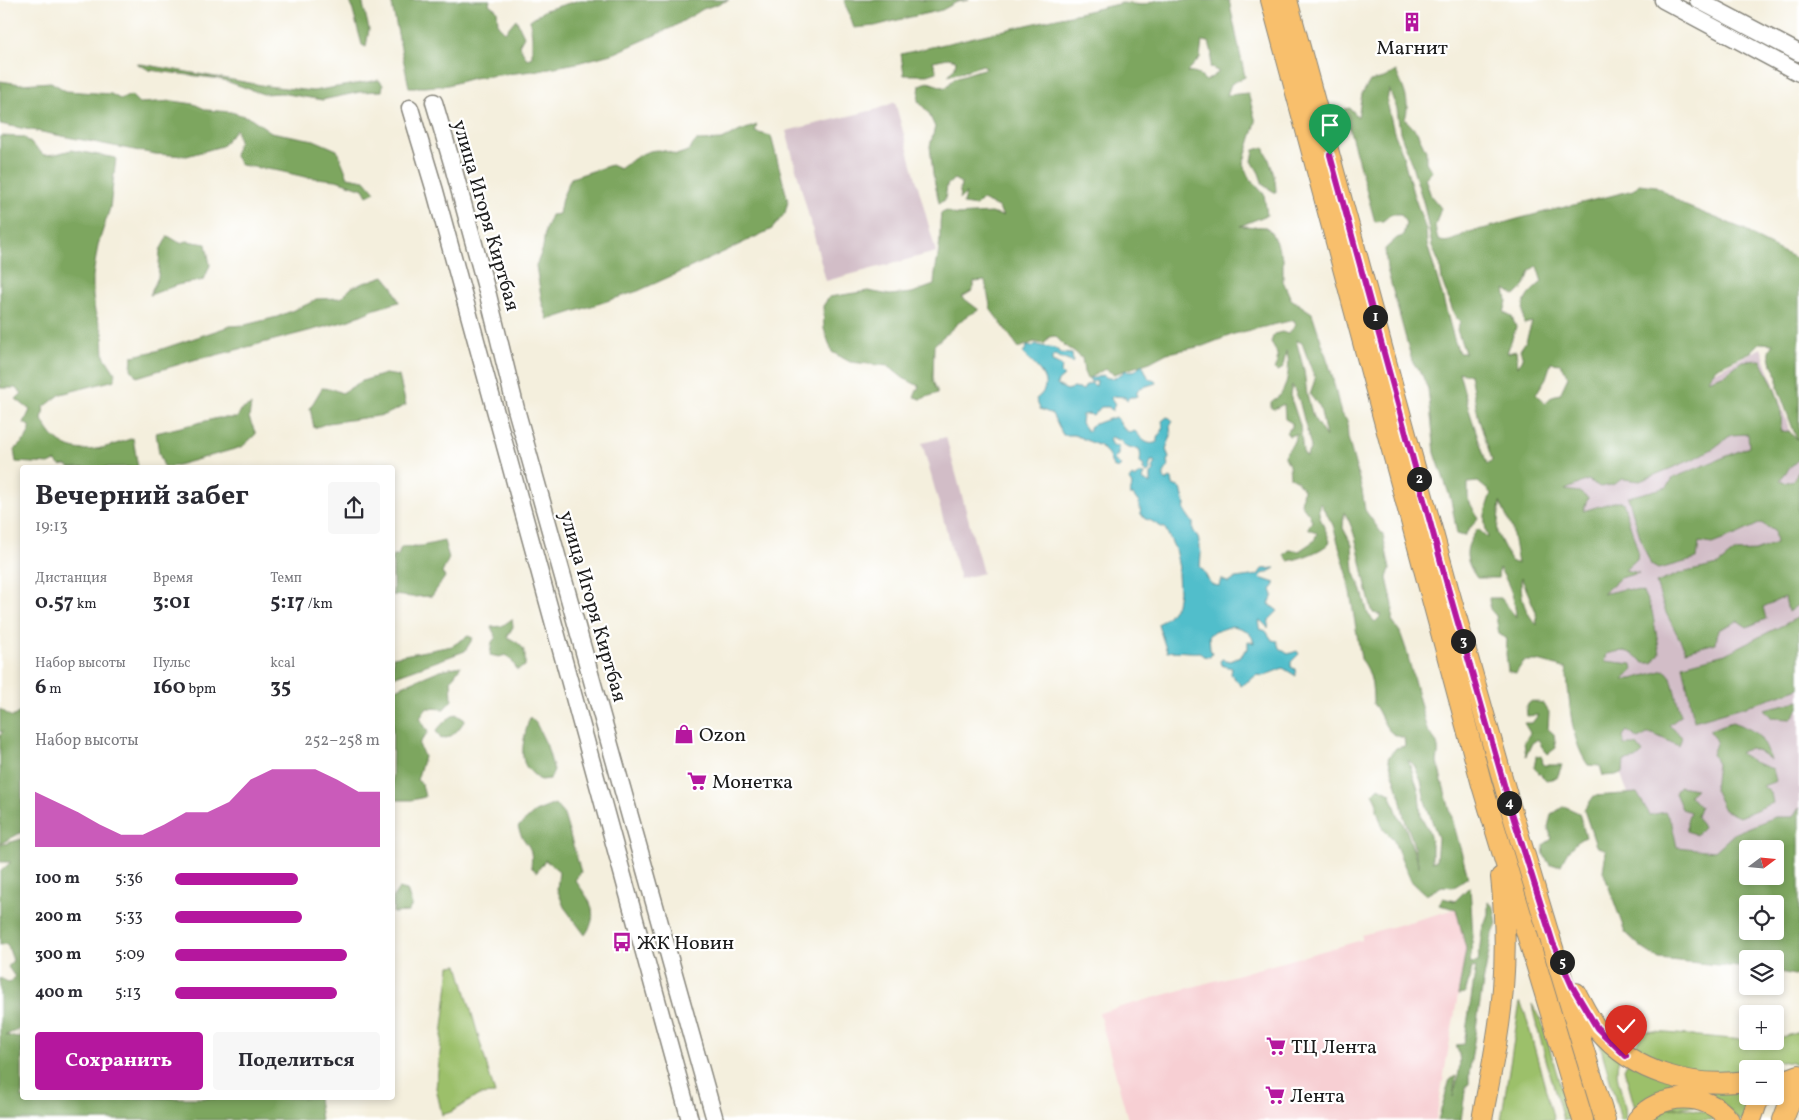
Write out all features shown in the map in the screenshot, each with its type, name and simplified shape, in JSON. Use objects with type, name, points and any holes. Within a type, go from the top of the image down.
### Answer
[{"type":"main road","points":[[1270,0],[1482,785],[1583,1120]]},
{"type":"main road","points":[[1288,0],[1448,588],[1516,824],[1605,1120]]},
{"type":"main road","points":[[1482,785],[1499,859],[1503,903],[1504,954],[1500,1014],[1482,1120]]},
{"type":"main road","points":[[1553,943],[1572,986],[1597,1028],[1611,1044],[1632,1060],[1654,1072],[1674,1078],[1708,1083],[1739,1081]]},
{"type":"main road","points":[[1784,1077],[1799,1075]]},
{"type":"main road","points":[[1784,1081],[1799,1075]]},
{"type":"main road","points":[[1783,1120],[1792,1096],[1799,1090]]},
{"type":"main road","points":[[1637,1120],[1646,1110],[1660,1102],[1675,1099],[1697,1100],[1712,1104],[1723,1111],[1729,1120]]},
{"type":"main road","points":[[1751,1120],[1756,1105]]},
{"type":"street","points":[[1663,0],[1799,73]]},
{"type":"street","points":[[1698,0],[1799,52]]},
{"type":"street","name":"улица Игоря Киртбая","points":[[434,102],[486,286],[516,409],[715,1120]]},
{"type":"street","points":[[410,108],[690,1120]]},
{"type":"shaded area","points":[[895,102],[936,252],[826,281],[786,131],[878,109]]},
{"type":"shaded area","points":[[1761,348],[1799,455],[1799,842],[1784,846],[1784,840],[1739,840],[1739,852],[1660,875],[1624,783],[1513,475]]},
{"type":"shaded area","points":[[946,437],[983,573],[960,579],[922,443]]},
{"type":"shaded area","points":[[1456,909],[1466,949],[1436,1120],[1128,1120],[1099,1013],[1362,940],[1362,935]]},
{"type":"green space","points":[[350,0],[362,0],[369,29],[366,47],[362,45]]},
{"type":"green space","points":[[391,0],[490,0],[489,4],[497,10],[498,25],[505,32],[516,19],[524,36],[519,45],[527,59],[532,57],[530,20],[545,10],[580,0],[729,0],[703,9],[673,27],[615,53],[577,63],[533,71],[473,78],[448,85],[409,87]]},
{"type":"green space","points":[[844,0],[969,0],[957,2],[942,10],[875,26],[854,28]]},
{"type":"green space","points":[[1158,0],[1229,0],[1245,77],[1231,84],[1227,95],[1248,93],[1256,122],[1243,164],[1249,178],[1264,194],[1267,215],[1240,226],[1266,227],[1271,232],[1283,258],[1283,281],[1291,299],[1312,313],[1331,371],[1341,414],[1347,420],[1348,438],[1362,490],[1365,510],[1383,535],[1390,569],[1387,578],[1393,605],[1392,621],[1400,632],[1406,649],[1427,730],[1437,744],[1437,762],[1468,877],[1453,887],[1442,886],[1426,895],[1411,881],[1393,839],[1383,829],[1377,811],[1377,801],[1373,793],[1379,787],[1390,793],[1399,817],[1405,826],[1419,867],[1388,758],[1396,748],[1405,746],[1404,738],[1389,730],[1373,704],[1370,675],[1361,659],[1347,574],[1333,525],[1320,503],[1320,518],[1330,542],[1317,551],[1288,561],[1284,555],[1289,550],[1299,551],[1314,541],[1317,533],[1308,528],[1312,521],[1301,504],[1303,489],[1297,481],[1290,477],[1289,465],[1284,455],[1292,445],[1297,434],[1289,436],[1286,432],[1292,427],[1292,423],[1285,419],[1284,404],[1274,409],[1271,408],[1271,402],[1280,395],[1287,379],[1288,355],[1286,351],[1283,367],[1279,371],[1274,369],[1277,355],[1271,342],[1274,334],[1282,332],[1288,334],[1296,325],[1294,320],[1234,334],[1203,346],[1167,353],[1150,362],[1114,374],[1105,369],[1087,379],[1082,358],[1055,336],[1049,337],[1044,344],[1034,342],[1019,348],[991,310],[985,281],[974,282],[972,291],[962,297],[979,310],[965,317],[934,345],[933,381],[938,393],[921,399],[914,397],[919,386],[903,378],[888,366],[850,362],[832,352],[824,329],[823,306],[829,297],[868,291],[890,295],[912,293],[934,285],[940,244],[941,213],[947,211],[956,215],[991,213],[1003,216],[998,207],[982,200],[976,206],[963,204],[966,193],[959,200],[961,183],[954,179],[947,185],[945,200],[939,203],[930,146],[935,127],[928,112],[918,101],[920,85],[928,82],[946,88],[954,78],[986,68],[983,65],[948,76],[955,67],[956,60],[948,58],[933,61],[937,72],[928,75],[904,75],[901,54],[1122,3],[1143,5]],"holes":[[[1202,41],[1209,42],[1212,53],[1210,67],[1219,72],[1206,81],[1198,74],[1187,72],[1200,58]],[[1296,340],[1302,343],[1315,379],[1310,395],[1320,407],[1326,437],[1313,417],[1307,395],[1304,370]],[[1292,385],[1299,400],[1311,447],[1306,457],[1303,452],[1300,425],[1290,395]],[[1344,512],[1358,547],[1373,613],[1382,615],[1375,622],[1368,614],[1354,571],[1352,545],[1343,528]],[[1408,760],[1414,765],[1421,781],[1425,801],[1438,838],[1436,861],[1432,861],[1432,844],[1428,829],[1421,816],[1419,792]]]},
{"type":"green space","points":[[136,63],[267,86],[313,91],[379,80],[383,85],[382,91],[360,92],[322,100],[281,93],[263,94],[220,79],[149,70]]},
{"type":"green space","points":[[1396,71],[1407,100],[1405,119],[1417,132],[1426,151],[1426,162],[1432,172],[1425,178],[1431,196],[1441,208],[1435,226],[1438,240],[1452,240],[1469,232],[1633,190],[1639,184],[1656,186],[1686,206],[1746,230],[1759,240],[1799,260],[1799,459],[1780,480],[1784,483],[1793,480],[1799,471],[1799,604],[1788,612],[1785,597],[1763,607],[1766,619],[1747,627],[1738,621],[1718,630],[1716,643],[1686,651],[1666,613],[1656,583],[1681,573],[1718,565],[1734,552],[1755,551],[1776,543],[1774,531],[1761,523],[1712,544],[1699,542],[1697,559],[1658,569],[1651,565],[1628,497],[1667,487],[1673,478],[1749,447],[1748,434],[1731,435],[1714,448],[1696,458],[1640,481],[1623,479],[1612,485],[1600,487],[1588,480],[1565,490],[1579,492],[1588,498],[1583,511],[1613,502],[1623,502],[1638,551],[1637,559],[1625,570],[1639,573],[1620,578],[1602,594],[1625,589],[1643,592],[1652,611],[1660,653],[1653,663],[1644,663],[1635,655],[1623,651],[1607,654],[1605,661],[1632,664],[1633,671],[1623,679],[1632,679],[1665,670],[1671,677],[1681,716],[1669,725],[1682,737],[1679,746],[1653,734],[1647,734],[1639,739],[1627,731],[1623,736],[1624,745],[1637,745],[1643,753],[1636,759],[1624,761],[1623,772],[1616,775],[1603,776],[1600,766],[1588,765],[1582,754],[1577,743],[1571,718],[1566,667],[1538,661],[1524,661],[1516,673],[1508,671],[1507,639],[1499,634],[1496,616],[1490,609],[1489,598],[1501,598],[1516,617],[1511,591],[1499,568],[1498,578],[1477,578],[1467,559],[1468,547],[1478,529],[1488,538],[1485,515],[1491,493],[1478,482],[1468,483],[1468,499],[1478,518],[1464,536],[1457,534],[1451,500],[1435,453],[1428,389],[1422,375],[1412,361],[1387,269],[1385,249],[1397,238],[1403,236],[1406,223],[1401,214],[1391,214],[1383,221],[1375,222],[1344,109],[1350,108],[1358,117],[1362,94],[1370,81],[1384,78]],"holes":[[[1389,89],[1397,109],[1400,132],[1424,205],[1432,246],[1440,265],[1442,281],[1454,314],[1460,323],[1457,330],[1465,353],[1459,353],[1454,339],[1427,244],[1426,230],[1394,132],[1387,102]],[[1537,266],[1542,282],[1528,296],[1524,305],[1524,324],[1532,322],[1526,341],[1520,350],[1523,358],[1518,367],[1516,351],[1507,353],[1516,327],[1512,317],[1504,313],[1507,301],[1505,289],[1515,296],[1525,286],[1530,271]],[[1760,343],[1773,344],[1769,350],[1772,365],[1778,377],[1778,388],[1797,440],[1789,431],[1780,432],[1780,404],[1761,360],[1742,361],[1725,374],[1707,380],[1716,368],[1751,352]],[[1551,363],[1561,364],[1568,377],[1560,394],[1552,396],[1545,404],[1536,394],[1546,378]],[[1459,372],[1470,375],[1479,420],[1492,460],[1487,464],[1470,413]],[[1500,502],[1512,529],[1518,564],[1511,561],[1497,533]],[[1521,577],[1536,612],[1537,625],[1526,608]]]},
{"type":"green space","points":[[0,81],[21,84],[51,82],[66,91],[111,94],[120,99],[131,95],[139,103],[173,101],[194,104],[207,110],[231,112],[251,118],[271,132],[314,140],[337,150],[348,177],[365,180],[375,192],[367,196],[363,189],[336,180],[305,177],[241,165],[234,155],[239,141],[236,129],[222,146],[187,156],[155,154],[0,124]]},
{"type":"green space","points":[[757,125],[755,132],[771,136],[788,201],[785,213],[772,229],[638,291],[548,320],[542,302],[536,266],[543,248],[545,230],[551,215],[559,214],[562,198],[571,178],[611,165],[620,169],[640,155],[653,150],[676,155],[688,151],[696,141],[722,140]]},
{"type":"green space","points":[[0,136],[24,137],[44,155],[71,150],[116,158],[110,208],[98,245],[93,276],[95,312],[103,333],[104,356],[115,373],[115,380],[61,394],[44,407],[42,420],[56,439],[74,449],[103,448],[133,438],[138,465],[59,465],[55,461],[49,464],[16,462],[14,450],[26,439],[31,427],[24,423],[30,410],[16,399],[22,393],[15,388],[0,388]]},
{"type":"green space","points":[[1264,147],[1274,175],[1276,193],[1263,185],[1252,161],[1254,150]]},
{"type":"green space","points":[[168,236],[180,243],[187,241],[206,244],[210,265],[204,280],[177,285],[150,295],[158,277],[160,250]]},
{"type":"green space","points":[[384,276],[393,287],[399,302],[375,309],[347,321],[197,359],[137,377],[131,369],[132,356],[156,351],[230,326],[245,325],[277,317],[316,299],[341,298],[352,287]]},
{"type":"green space","points":[[385,374],[399,376],[406,405],[385,415],[328,423],[314,428],[310,408],[322,388],[342,393],[362,381]]},
{"type":"green space","points":[[251,405],[249,418],[256,434],[242,447],[178,465],[163,465],[159,453],[156,433],[218,418],[237,418],[241,410]]},
{"type":"green space","points":[[444,541],[449,558],[442,573],[445,577],[432,596],[395,595],[395,556],[398,556],[401,547],[422,546]]},
{"type":"green space","points":[[1799,617],[1799,688],[1760,702],[1694,721],[1683,665],[1725,654]]},
{"type":"green space","points":[[512,619],[513,627],[507,637],[520,645],[525,655],[525,666],[517,670],[506,655],[499,657],[490,655],[492,642],[496,637],[491,627],[502,626]]},
{"type":"green space","points":[[468,636],[473,638],[465,651],[395,676],[395,657],[452,646]]},
{"type":"green space","points":[[461,666],[451,680],[452,700],[444,709],[427,708],[420,718],[428,732],[419,744],[424,757],[417,780],[422,784],[425,797],[412,800],[397,800],[395,799],[395,689],[440,670]]},
{"type":"green space","points":[[1532,701],[1543,703],[1549,712],[1548,729],[1554,734],[1556,748],[1548,754],[1538,739],[1532,743],[1526,756],[1524,742],[1530,733],[1524,723],[1532,723],[1538,715],[1527,716],[1526,705]]},
{"type":"green space","points":[[1799,701],[1799,708],[1791,719],[1772,718],[1764,709]]},
{"type":"green space","points":[[0,709],[12,717],[20,712],[20,833],[0,844],[0,736],[3,731],[0,732]]},
{"type":"green space","points":[[456,714],[465,720],[452,735],[441,739],[436,731],[446,720]]},
{"type":"green space","points":[[530,717],[536,723],[547,746],[554,771],[550,779],[540,780],[528,769],[524,762],[523,745]]},
{"type":"green space","points":[[1732,722],[1753,731],[1761,739],[1771,760],[1758,751],[1749,748],[1740,753],[1753,762],[1773,769],[1776,781],[1763,786],[1771,793],[1773,803],[1739,817],[1724,810],[1714,789],[1717,763],[1712,754],[1717,741],[1709,730]]},
{"type":"green space","points":[[1542,755],[1543,765],[1562,765],[1557,778],[1546,780],[1534,768],[1536,756]]},
{"type":"green space","points":[[1679,786],[1696,789],[1689,795],[1700,807],[1697,816],[1703,828],[1696,835],[1687,831],[1687,821],[1690,812],[1682,809],[1675,793]]},
{"type":"green space","points":[[1637,793],[1650,815],[1665,812],[1672,824],[1677,847],[1715,851],[1735,833],[1775,817],[1793,817],[1799,808],[1799,976],[1784,973],[1784,950],[1739,950],[1739,967],[1659,959],[1642,948],[1625,932],[1603,871],[1606,851],[1596,846],[1584,810],[1594,796]]},
{"type":"green space","points":[[555,804],[564,815],[581,872],[575,880],[589,900],[593,913],[590,927],[585,935],[564,907],[557,889],[559,871],[545,860],[537,872],[531,867],[530,849],[518,827],[535,812]]},
{"type":"green space","points":[[1564,806],[1579,813],[1586,837],[1574,845],[1561,865],[1550,865],[1544,855],[1543,845],[1552,839],[1548,827],[1551,815]]},
{"type":"green space","points":[[20,840],[20,1029],[6,1035],[18,1038],[20,1036],[20,1100],[318,1100],[321,1120],[0,1120],[0,978],[10,983],[15,977],[8,967],[13,960],[7,944],[0,945],[0,872],[11,862],[0,862],[0,845]]},
{"type":"green space","points":[[1470,886],[1473,937],[1470,963],[1478,962],[1482,930],[1488,914],[1488,902],[1494,907],[1497,924],[1492,936],[1483,983],[1469,1084],[1466,1086],[1461,1120],[1438,1120],[1450,1079],[1456,1076],[1453,1097],[1460,1065],[1456,1045],[1464,1044],[1476,967],[1472,968],[1465,994],[1458,995],[1466,949],[1456,909],[1439,905],[1443,898],[1455,901]]},
{"type":"green space","points":[[399,888],[407,890],[412,905],[408,912],[395,913],[395,894]]},
{"type":"green space","points":[[458,965],[495,1094],[479,1095],[451,1112],[442,1115],[436,1088],[450,966]]},
{"type":"green space","points":[[1520,1002],[1525,1013],[1554,1120],[1501,1120]]},
{"type":"green space","points":[[1532,1004],[1543,1025],[1570,1120],[1563,1120]]},
{"type":"green space","points":[[1644,1031],[1739,1040],[1739,1050],[1784,1050],[1784,1036],[1799,1032],[1799,1064],[1784,1062],[1784,1060],[1739,1060],[1739,1077],[1734,1077],[1668,1067],[1634,1048]]},
{"type":"green space","points":[[1598,1037],[1620,1057],[1617,1072],[1626,1112],[1625,1120],[1621,1120]]},
{"type":"green space","points":[[1627,1063],[1739,1089],[1739,1105],[1748,1105],[1743,1120],[1738,1120],[1722,1103],[1636,1112],[1624,1069]]},
{"type":"green space","points":[[1677,1107],[1707,1112],[1720,1120],[1650,1120],[1665,1109]]},
{"type":"water","points":[[1036,344],[1055,348],[1060,353],[1072,354],[1072,363],[1055,355],[1052,357],[1052,362],[1062,366],[1061,373],[1064,376],[1058,381],[1057,385],[1067,390],[1073,388],[1083,390],[1086,385],[1091,383],[1096,386],[1097,381],[1091,382],[1089,378],[1103,375],[1112,378],[1126,370],[1128,372],[1136,370],[1142,364],[1149,379],[1156,383],[1140,388],[1137,391],[1137,396],[1130,397],[1127,400],[1125,397],[1113,396],[1111,398],[1115,404],[1112,411],[1109,407],[1101,407],[1093,416],[1089,414],[1082,415],[1081,423],[1089,431],[1089,427],[1092,425],[1116,417],[1124,429],[1130,433],[1135,431],[1147,443],[1153,443],[1157,442],[1157,438],[1162,431],[1162,421],[1167,417],[1173,421],[1170,426],[1171,436],[1166,449],[1169,458],[1164,477],[1166,481],[1170,478],[1172,479],[1173,485],[1181,488],[1185,505],[1184,510],[1193,523],[1193,530],[1198,537],[1201,553],[1200,567],[1209,582],[1219,586],[1221,579],[1229,583],[1236,578],[1258,575],[1262,569],[1275,568],[1262,574],[1260,578],[1275,583],[1271,590],[1273,595],[1269,604],[1278,611],[1269,620],[1268,628],[1259,621],[1259,629],[1266,631],[1272,640],[1277,641],[1279,648],[1288,654],[1297,651],[1299,654],[1291,662],[1291,667],[1295,669],[1296,676],[1283,668],[1263,676],[1257,675],[1241,686],[1231,674],[1232,668],[1221,665],[1220,661],[1222,659],[1231,661],[1248,649],[1248,641],[1254,643],[1249,632],[1232,626],[1209,635],[1212,653],[1210,657],[1203,656],[1200,652],[1167,652],[1158,624],[1168,616],[1177,604],[1179,568],[1175,549],[1165,528],[1145,519],[1141,514],[1139,503],[1133,495],[1130,495],[1132,485],[1129,480],[1132,476],[1135,478],[1140,474],[1144,474],[1142,479],[1151,484],[1151,474],[1154,471],[1153,466],[1155,463],[1151,461],[1149,468],[1151,470],[1147,473],[1143,470],[1144,466],[1140,463],[1138,448],[1128,448],[1121,441],[1111,437],[1109,439],[1112,446],[1118,446],[1118,455],[1114,458],[1121,466],[1118,469],[1113,467],[1108,454],[1100,446],[1074,435],[1063,435],[1052,414],[1040,409],[1036,399],[1045,387],[1045,381],[1038,369],[1023,354],[1027,346],[1032,347]]},
{"type":"place","name":"Магнит","points":[[1412,22]]},
{"type":"place","name":"Ozon","points":[[684,734]]},
{"type":"place","name":"Монетка","points":[[697,781]]},
{"type":"place","name":"ЖК Новин","points":[[622,942]]},
{"type":"place","name":"ТЦ Лента","points":[[1276,1046]]},
{"type":"place","name":"Лента","points":[[1275,1095]]},
{"type":"route","points":[[1330,155],[1448,588],[1513,816],[1553,943],[1572,986],[1597,1028],[1611,1044],[1626,1056]]}]
